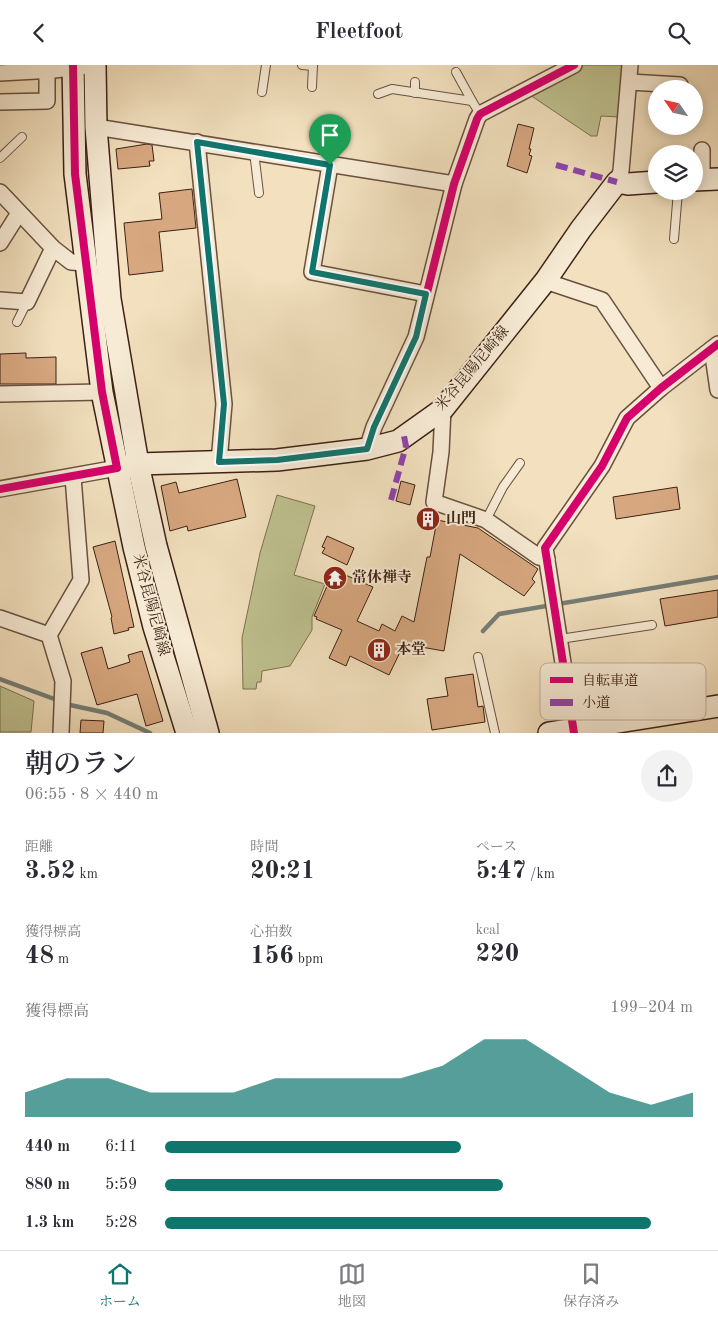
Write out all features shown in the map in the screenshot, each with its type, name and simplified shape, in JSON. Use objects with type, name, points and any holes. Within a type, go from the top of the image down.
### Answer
[{"type":"main road","points":[[83,66],[96,127],[110,299],[138,464]]},
{"type":"main road","points":[[83,66],[75,174],[102,392],[117,468]]},
{"type":"main road","points":[[617,182],[628,184],[648,183]]},
{"type":"main road","name":"米谷昆陽尼崎線","points":[[187,733],[152,618],[117,468],[138,464],[277,460],[367,449],[398,441],[443,409],[546,280],[581,229],[617,182]]},
{"type":"main road","name":"米谷昆陽尼崎線","points":[[138,464],[156,546],[208,733]]},
{"type":"main road","points":[[549,733],[642,725],[662,720]]},
{"type":"street","points":[[367,449],[374,427],[416,337],[454,184],[477,119],[476,107],[574,65]]},
{"type":"street","points":[[617,182],[621,171],[630,65]]},
{"type":"street","points":[[0,73],[47,71],[83,66]]},
{"type":"street","points":[[0,102],[47,101],[47,71]]},
{"type":"street","points":[[630,82],[648,83]]},
{"type":"street","points":[[96,127],[454,184]]},
{"type":"street","points":[[197,142],[224,404],[219,462]]},
{"type":"street","points":[[330,165],[312,272],[426,294]]},
{"type":"street","points":[[703,165],[704,180]]},
{"type":"street","points":[[0,192],[53,248],[71,262],[86,263]]},
{"type":"street","points":[[0,243],[19,213]]},
{"type":"street","points":[[0,300],[27,302],[53,248]]},
{"type":"street","points":[[546,280],[602,299],[662,389]]},
{"type":"street","points":[[564,663],[545,548],[602,466],[627,419],[715,347]]},
{"type":"street","points":[[715,347],[718,390]]},
{"type":"street","points":[[0,394],[102,392]]},
{"type":"street","points":[[443,409],[441,452],[434,502],[486,520],[539,557],[547,559]]},
{"type":"street","points":[[0,489],[117,468]]},
{"type":"street","points":[[61,733],[63,681],[49,635],[81,580],[73,477]]},
{"type":"street","points":[[0,618],[49,635]]},
{"type":"lane","points":[[262,92],[267,82],[266,65]]},
{"type":"lane","points":[[302,65],[313,65],[312,87]]},
{"type":"lane","points":[[456,72],[476,107]]},
{"type":"lane","points":[[415,82],[415,93]]},
{"type":"lane","points":[[378,94],[392,89],[476,107]]},
{"type":"lane","points":[[0,158],[22,137]]},
{"type":"lane","points":[[254,152],[259,193]]},
{"type":"lane","points":[[674,239],[677,200]]},
{"type":"lane","points":[[17,322],[27,302]]},
{"type":"lane","points":[[486,520],[503,487],[520,463]]},
{"type":"lane","points":[[560,639],[652,625]]},
{"type":"lane","points":[[478,657],[495,733]]},
{"type":"green space","points":[[583,65],[626,65],[620,117],[601,116],[597,136],[591,136],[530,95]]},
{"type":"green space","points":[[277,495],[315,506],[294,575],[325,584],[312,617],[312,630],[290,666],[262,671],[261,682],[257,682],[256,689],[243,689],[242,638],[260,553]]},
{"type":"green space","points":[[0,686],[34,701],[31,732],[0,732]]},
{"type":"building","points":[[518,124],[534,128],[529,149],[531,149],[529,155],[532,156],[527,173],[507,166]]},
{"type":"building","points":[[147,144],[152,145],[154,161],[149,161],[150,166],[118,169],[116,149]]},
{"type":"building","points":[[192,189],[196,228],[159,232],[163,271],[129,275],[124,223],[162,219],[159,193]]},
{"type":"building","points":[[26,353],[26,358],[56,357],[56,384],[0,384],[0,354]]},
{"type":"building","points":[[237,479],[246,517],[188,531],[187,526],[170,531],[161,486],[176,482],[179,493]]},
{"type":"building","points":[[401,481],[415,485],[410,505],[396,501]]},
{"type":"building","points":[[677,487],[680,509],[616,519],[613,497]]},
{"type":"building","points":[[437,520],[478,528],[538,569],[532,579],[535,582],[524,596],[460,554],[444,651],[404,644],[389,675],[350,656],[346,666],[329,658],[342,630],[316,619],[317,617],[314,616],[334,570],[373,587],[357,621],[379,631],[382,624],[395,631],[402,616],[414,622],[427,557],[430,557]]},
{"type":"building","points":[[327,536],[354,548],[347,565],[322,553],[325,548],[322,547]]},
{"type":"building","points":[[115,541],[134,627],[114,634],[112,617],[93,547]]},
{"type":"building","points":[[718,590],[718,617],[665,626],[660,599]]},
{"type":"building","points":[[102,647],[108,669],[130,662],[128,655],[142,651],[163,721],[146,726],[137,694],[97,705],[81,653]]},
{"type":"building","points":[[473,674],[478,707],[483,706],[485,722],[432,730],[427,699],[448,696],[445,678]]},
{"type":"building","points":[[81,720],[104,721],[103,733],[80,733]]},
{"type":"waterway","points":[[483,631],[499,614],[718,577]]},
{"type":"waterway","points":[[0,679],[57,700]]},
{"type":"waterway","points":[[70,705],[107,713],[150,733]]},
{"type":"marked path","points":[[556,165],[617,182]]},
{"type":"marked path","points":[[391,500],[406,446],[404,436]]},
{"type":"cycle path","points":[[0,489],[117,468],[102,392],[75,174],[73,65]]},
{"type":"cycle path","points":[[367,449],[374,427],[416,337],[454,184],[477,119],[480,114],[574,65]]},
{"type":"cycle path","points":[[563,663],[545,548],[602,466],[627,418],[661,388],[718,344]]},
{"type":"cycle path","points":[[572,720],[574,733]]},
{"type":"place","name":"山門","points":[[428,519]]},
{"type":"place","name":"常休禅寺","points":[[335,578]]},
{"type":"place","name":"本堂","points":[[379,650]]},
{"type":"route","points":[[197,142],[330,165],[312,272],[426,294],[416,337],[374,427],[367,449],[277,460],[219,462],[224,404],[197,142]]}]
